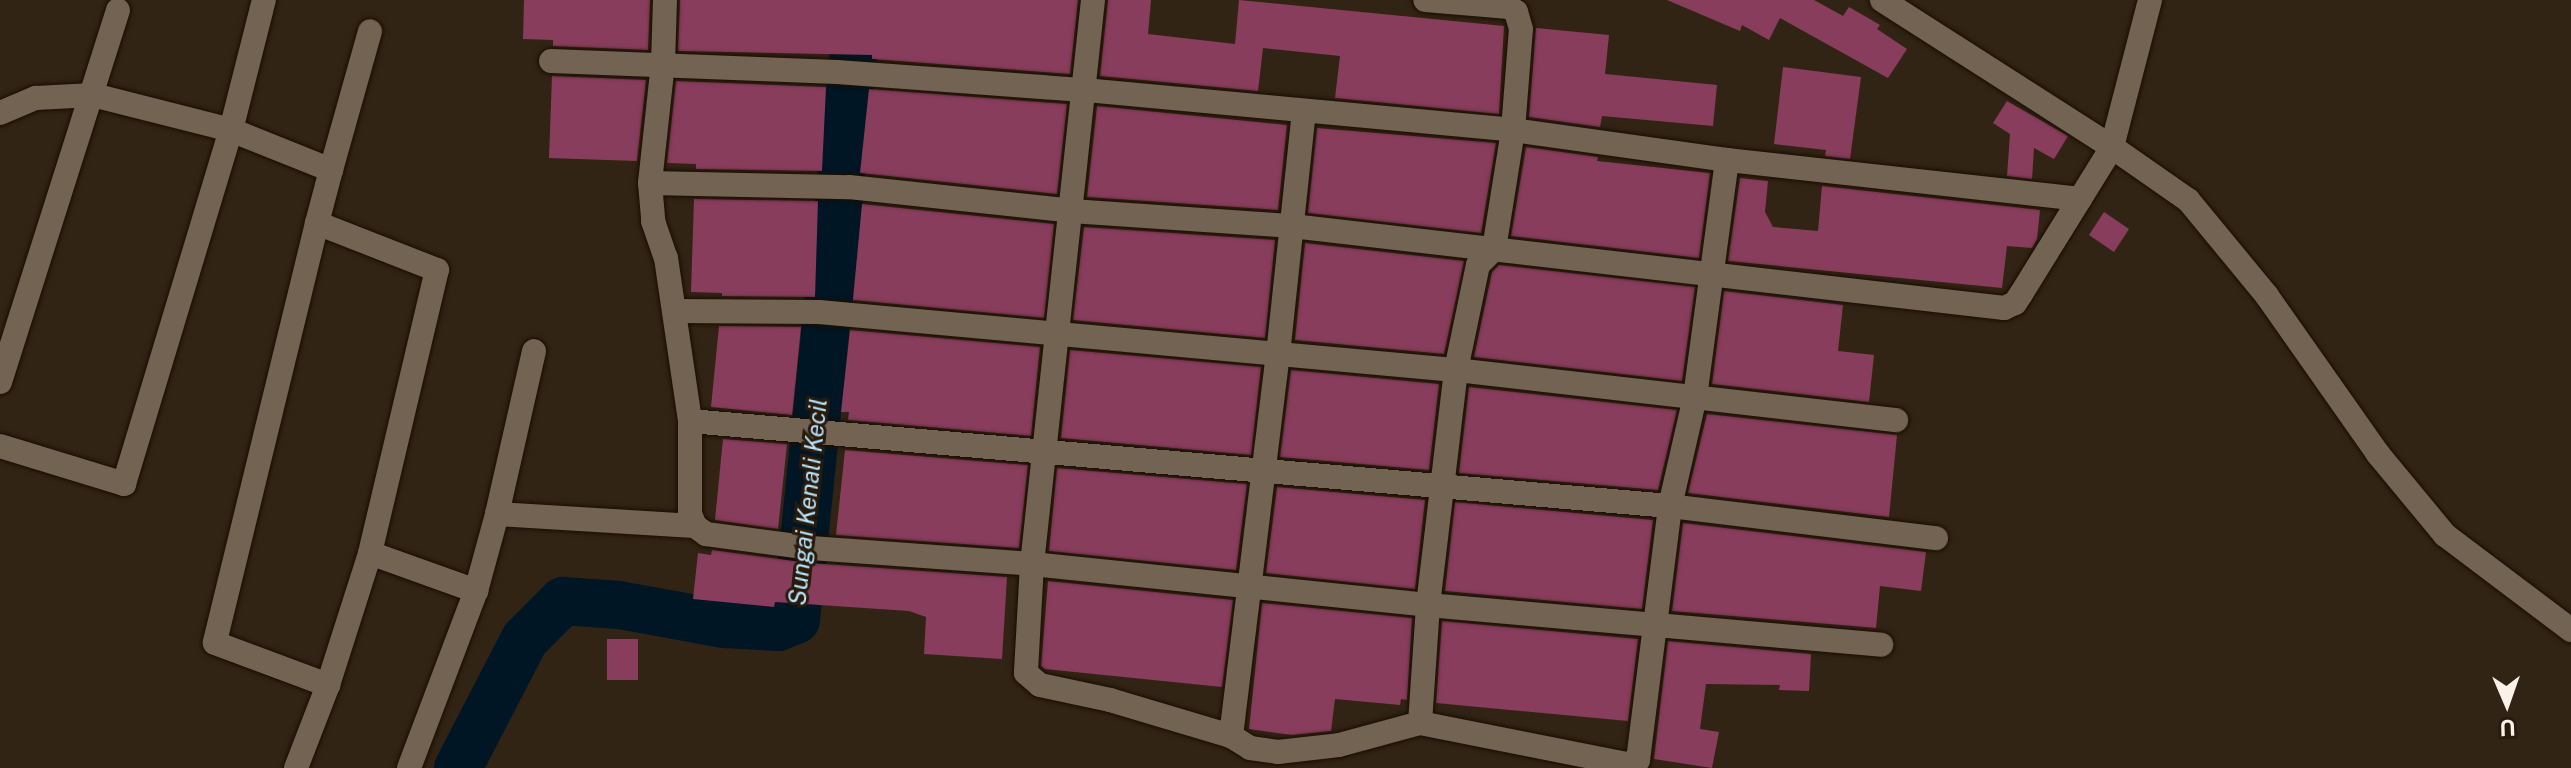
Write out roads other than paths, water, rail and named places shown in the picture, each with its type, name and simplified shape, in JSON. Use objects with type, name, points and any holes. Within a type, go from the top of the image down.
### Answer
[{"type":"street","points":[[0,446],[124,484],[231,130],[264,0]]},
{"type":"street","points":[[665,0],[663,63],[650,183],[653,221],[666,258],[675,311],[690,421],[690,514],[695,526],[706,534],[806,547],[1032,564],[1428,605],[1881,645]]},
{"type":"street","points":[[1093,0],[1047,453],[1032,564],[1026,673],[1040,685],[1110,700],[1231,736],[1250,748],[1301,751],[1339,745],[1420,723],[1628,764],[1636,762],[1670,506],[1695,397],[1727,160]]},
{"type":"street","points":[[1420,723],[1428,605],[1456,370],[1478,265],[1494,249],[1513,130],[1521,29],[1516,12],[1509,7],[1425,0]]},
{"type":"street","points":[[1882,0],[2112,147],[2188,200],[2267,296],[2378,454],[2445,535],[2571,630]]},
{"type":"street","points":[[650,183],[841,187],[1072,211],[1292,226],[2004,308],[2015,303],[2112,147],[2150,0]]},
{"type":"street","points":[[0,382],[118,10]]},
{"type":"street","points":[[328,685],[215,643],[317,223],[370,31]]},
{"type":"street","points":[[551,61],[663,63],[849,73],[1085,90],[1513,130],[1727,160],[2080,199]]},
{"type":"street","points":[[0,113],[36,98],[93,95],[231,130],[331,170]]},
{"type":"street","points":[[1231,736],[1304,112]]},
{"type":"street","points":[[296,768],[328,685],[370,553],[437,270],[317,223]]},
{"type":"street","points":[[675,311],[831,314],[1059,334],[1456,370],[1896,420]]},
{"type":"street","points":[[409,768],[476,591],[534,351]]},
{"type":"street","points":[[690,421],[1670,506],[1936,538]]},
{"type":"street","points":[[497,514],[695,526]]},
{"type":"street","points":[[370,553],[476,591]]},
{"type":"waterway","name":"Sungai Kenali Kecil","points":[[458,768],[525,639],[563,601],[619,605],[724,624],[778,627],[796,620],[859,0]]}]
